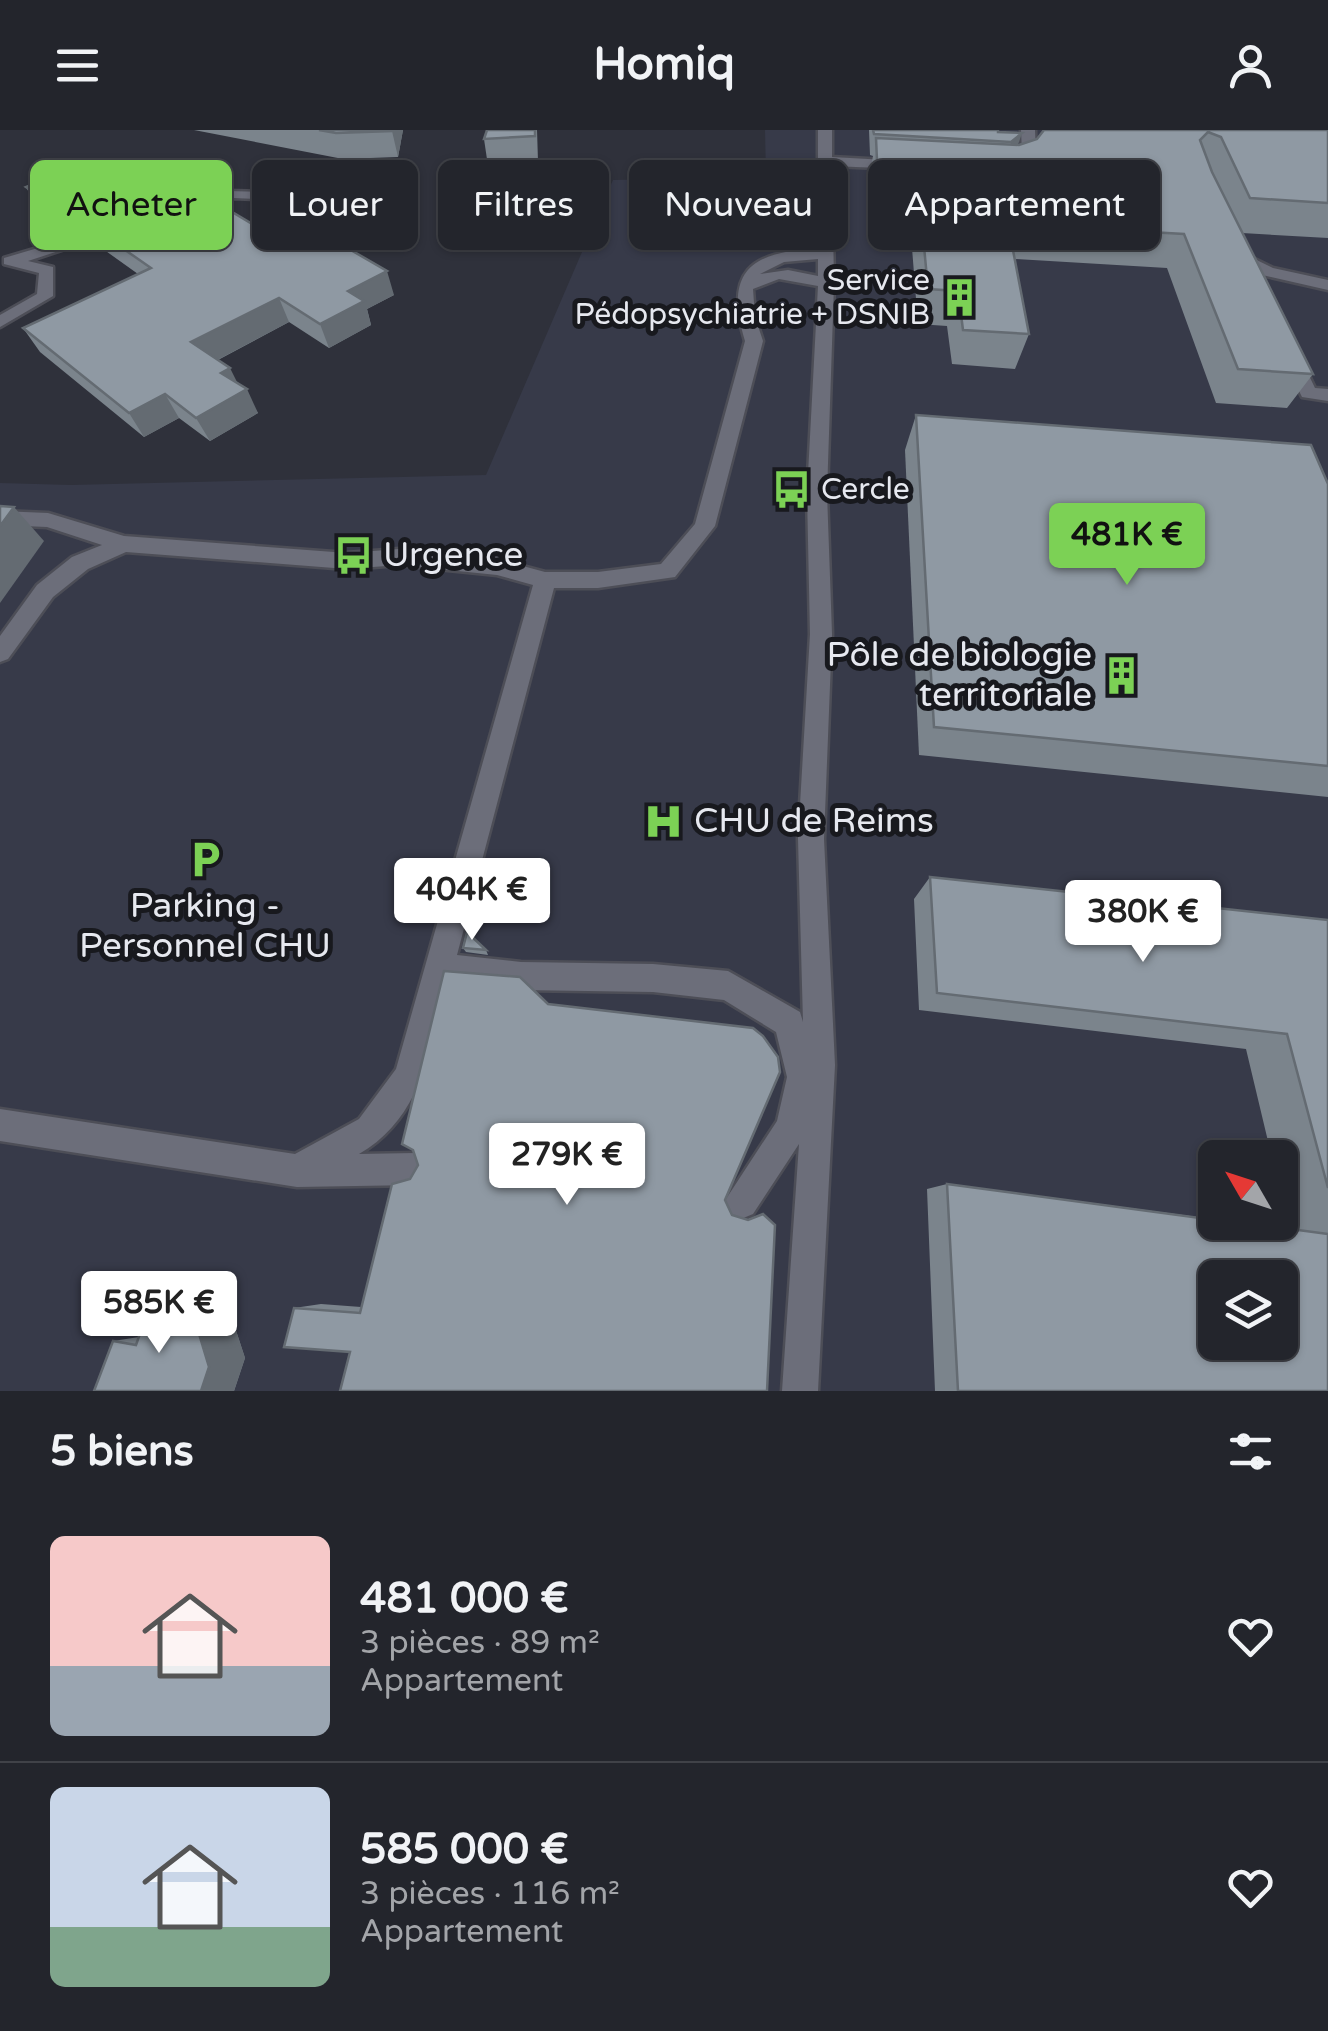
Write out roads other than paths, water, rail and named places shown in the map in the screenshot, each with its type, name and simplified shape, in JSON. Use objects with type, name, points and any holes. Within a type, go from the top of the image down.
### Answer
[{"type":"lane","points":[[824,160],[825,130]]},
{"type":"lane","points":[[1025,160],[1029,154],[1028,130]]},
{"type":"lane","points":[[1222,244],[1234,256],[1268,272],[1328,285]]},
{"type":"lane","points":[[7,261],[45,250]]},
{"type":"lane","points":[[800,1391],[820,1064],[812,839],[820,634],[816,493],[825,250]]},
{"type":"lane","points":[[0,518],[48,520],[124,544],[347,561],[399,558],[497,567],[545,580],[598,580],[667,571],[705,526],[754,341],[744,317],[743,291],[749,272],[767,260],[790,254],[825,269]]},
{"type":"lane","points":[[0,322],[45,296],[47,270],[7,261]]},
{"type":"lane","points":[[743,291],[759,279],[825,269]]},
{"type":"lane","points":[[1261,290],[1268,272]]},
{"type":"lane","points":[[1284,342],[1308,393],[1328,396]]},
{"type":"lane","points":[[0,653],[45,591],[80,564],[124,544]]},
{"type":"lane","points":[[297,1171],[370,1130],[408,1077],[545,580]]},
{"type":"lane","points":[[438,968],[521,976],[654,978],[728,986],[789,1023],[802,1077],[792,1128],[741,1202]]},
{"type":"lane","points":[[0,1126],[297,1171],[415,1170]]},
{"type":"place","name":"Service Pédopsychiatrie + DSNIB","points":[[960,297]]},
{"type":"place","name":"Cercle","points":[[791,489]]},
{"type":"place","name":"Urgence","points":[[353,555]]},
{"type":"place","name":"Pôle de biologie territoriale","points":[[1122,675]]},
{"type":"place","name":"CHU de Reims","points":[[664,821]]},
{"type":"place","name":"Parking - Personnel CHU","points":[[205,859]]}]
